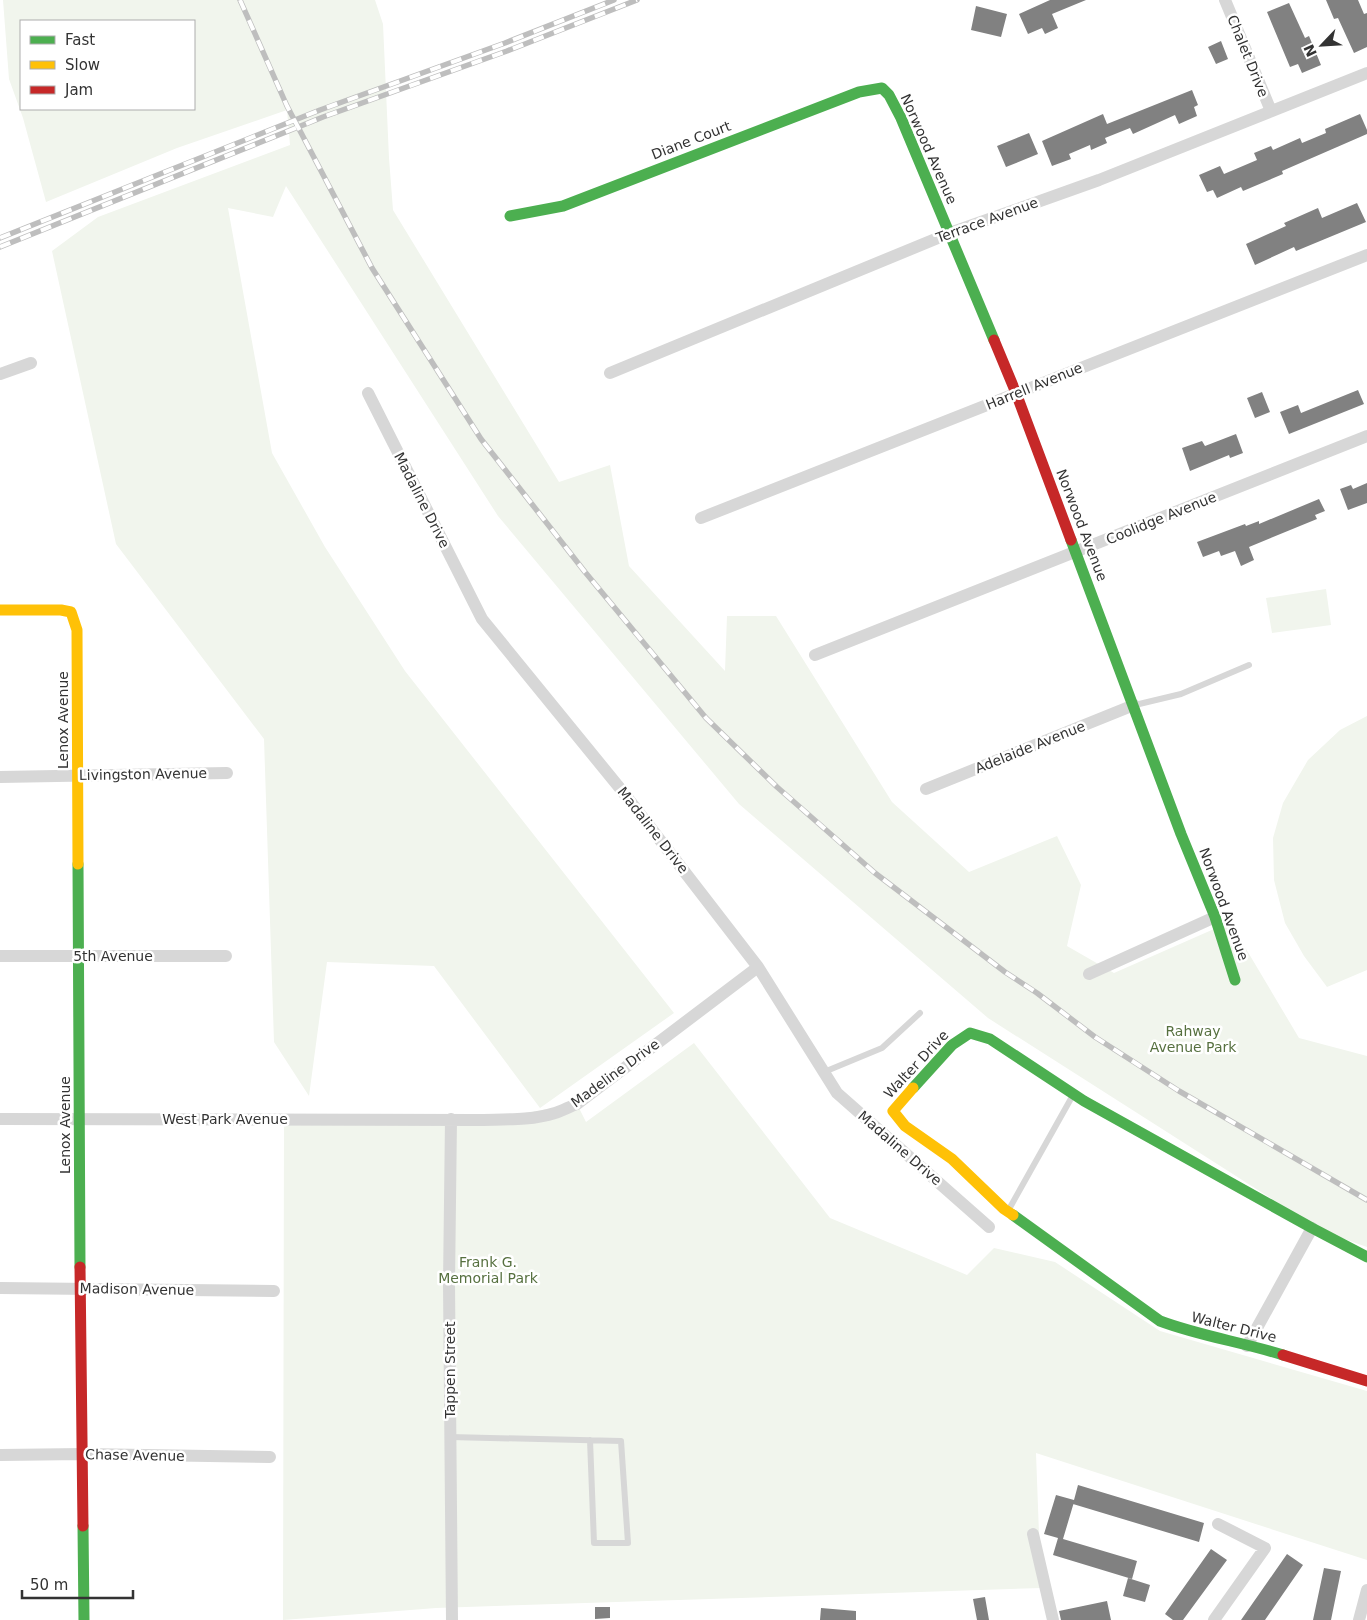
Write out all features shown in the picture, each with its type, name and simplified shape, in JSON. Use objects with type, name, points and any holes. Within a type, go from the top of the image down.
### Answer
[{"type":"street","name":"Chalet Drive","points":[[1225,0],[1270,112]]},
{"type":"street","name":"Terrace Avenue","points":[[610,374],[950,232],[1099,180],[1367,73]]},
{"type":"street","name":"Diane Court","points":[[510,216],[563,206],[859,92],[882,88]]},
{"type":"street","name":"Norwood Avenue","points":[[882,88],[889,95],[901,118],[1016,393],[1215,917],[1235,980]]},
{"type":"street","name":"Harrell Avenue","points":[[701,518],[1367,255]]},
{"type":"street","points":[[0,374],[31,363]]},
{"type":"street","name":"Madaline Drive","points":[[368,393],[482,619],[623,792],[758,967],[837,1093],[989,1227]]},
{"type":"street","name":"Coolidge Avenue","points":[[814,655],[1367,436]]},
{"type":"street","name":"Lenox Avenue","points":[[0,610],[61,610],[71,612],[77,630],[80,1289],[84,1620]]},
{"type":"street","name":"Adelaide Avenue","points":[[926,789],[1134,705]]},
{"type":"street","name":"Livingston Avenue","points":[[0,777],[227,773]]},
{"type":"street","points":[[1089,974],[1215,917]]},
{"type":"street","name":"5th Avenue","points":[[0,956],[226,956]]},
{"type":"street","name":"Madeline Drive","points":[[451,1119],[530,1118],[556,1113],[576,1104],[758,967]]},
{"type":"street","name":"Walter Drive","points":[[1367,1257],[1074,1094],[990,1039],[970,1033],[952,1045],[892,1111],[905,1126],[952,1159],[1007,1212],[1160,1321],[1184,1330],[1257,1347],[1367,1380]]},
{"type":"street","name":"West Park Avenue","points":[[0,1119],[451,1119]]},
{"type":"street","name":"Tappen Street","points":[[451,1119],[449,1284],[452,1620]]},
{"type":"street","points":[[1247,1346],[1312,1228]]},
{"type":"street","name":"Madison Avenue","points":[[0,1288],[274,1291]]},
{"type":"street","name":"Chase Avenue","points":[[0,1455],[83,1454],[270,1457]]},
{"type":"street","points":[[1214,1620],[1266,1548],[1218,1524]]},
{"type":"street","points":[[1033,1534],[1053,1620]]},
{"type":"street","points":[[1359,1620],[1367,1590]]},
{"type":"lane","points":[[1134,705],[1181,694],[1250,665]]},
{"type":"lane","points":[[824,1072],[882,1048],[920,1013]]},
{"type":"lane","points":[[1007,1212],[1074,1094]]},
{"type":"lane","points":[[450,1437],[590,1440],[621,1441],[628,1543],[594,1543],[590,1440]]},
{"type":"green space","name":"Rahway Avenue Park","points":[[3,0],[375,0],[383,24],[393,210],[559,482],[610,465],[629,566],[725,671],[727,616],[776,616],[892,802],[969,872],[1057,836],[1081,885],[1067,946],[1114,973],[1230,922],[1299,1038],[1367,1056],[1367,1247],[1322,1231],[988,1018],[739,804],[498,516],[286,186],[273,217],[228,208],[272,453],[325,547],[405,671],[674,1013],[540,1108],[434,966],[327,962],[309,1096],[274,1042],[264,739],[116,544],[52,251],[98,217],[290,145],[287,110],[177,148],[46,202],[20,110],[195,110],[195,20],[20,20],[20,110],[9,79]]},
{"type":"green space","points":[[1326,589],[1331,625],[1272,633],[1266,598]]},
{"type":"green space","points":[[1367,716],[1367,970],[1327,987],[1304,956],[1285,923],[1274,880],[1273,838],[1283,803],[1308,760],[1340,730]]},
{"type":"green space","name":"Frank G. Memorial Park","points":[[694,1043],[830,1218],[967,1275],[994,1248],[1055,1262],[1160,1331],[1367,1391],[1367,1560],[1036,1453],[1041,1588],[436,1608],[283,1620],[284,1123],[490,1119],[577,1104],[586,1122]]},
{"type":"building","points":[[1050,0],[1086,0],[1052,14],[1058,28],[1045,34],[1042,28],[1028,34],[1019,14]]},
{"type":"building","points":[[1326,0],[1358,0],[1364,14],[1367,13],[1367,47],[1354,53],[1338,18],[1334,19]]},
{"type":"building","points":[[1289,3],[1305,38],[1309,36],[1321,65],[1302,73],[1298,64],[1290,67],[1267,12]]},
{"type":"building","points":[[976,6],[1007,14],[1001,37],[971,30]]},
{"type":"building","points":[[1221,41],[1228,59],[1216,64],[1208,47]]},
{"type":"building","points":[[1192,90],[1198,105],[1194,107],[1197,116],[1179,124],[1175,115],[1133,134],[1130,128],[1105,138],[1107,143],[1091,150],[1090,145],[1069,154],[1071,159],[1052,166],[1042,141],[1103,114],[1107,124]]},
{"type":"building","points":[[1360,114],[1367,134],[1282,171],[1283,174],[1243,191],[1241,187],[1217,198],[1213,190],[1207,192],[1199,175],[1220,166],[1224,174],[1257,160],[1254,153],[1271,146],[1273,150],[1300,138],[1302,143],[1326,133],[1325,129]]},
{"type":"building","points":[[1029,133],[1038,154],[1006,167],[997,146]]},
{"type":"building","points":[[1357,203],[1366,222],[1296,251],[1294,247],[1255,265],[1246,244],[1286,226],[1284,223],[1318,208],[1322,218]]},
{"type":"building","points":[[1358,390],[1364,404],[1289,434],[1280,412],[1298,405],[1301,413]]},
{"type":"building","points":[[1262,392],[1270,412],[1255,418],[1247,398]]},
{"type":"building","points":[[1236,434],[1243,453],[1230,458],[1229,455],[1190,471],[1182,448],[1202,441],[1205,446]]},
{"type":"building","points":[[1367,483],[1367,503],[1348,510],[1340,489],[1351,485],[1353,489]]},
{"type":"building","points":[[1319,499],[1325,511],[1315,515],[1317,519],[1249,547],[1254,560],[1241,566],[1235,551],[1221,556],[1219,551],[1203,557],[1197,542],[1245,524],[1246,526],[1259,521],[1259,524]]},
{"type":"building","points":[[1078,1485],[1204,1523],[1199,1542],[1073,1504],[1063,1539],[1137,1561],[1132,1579],[1053,1555],[1058,1538],[1044,1534],[1056,1495],[1074,1500]]},
{"type":"building","points":[[1211,1549],[1227,1560],[1183,1620],[1173,1620],[1165,1614]]},
{"type":"building","points":[[1287,1554],[1303,1565],[1265,1620],[1241,1620]]},
{"type":"building","points":[[1324,1568],[1341,1571],[1331,1620],[1313,1620]]},
{"type":"building","points":[[1128,1578],[1150,1585],[1145,1602],[1123,1596]]},
{"type":"building","points":[[985,1597],[989,1620],[977,1620],[973,1599]]},
{"type":"building","points":[[1107,1601],[1111,1620],[1061,1620],[1059,1611]]},
{"type":"building","points":[[595,1607],[610,1607],[610,1618],[595,1619]]},
{"type":"building","points":[[821,1608],[856,1611],[856,1620],[820,1620]]},
{"type":"railway","points":[[240,0],[287,106],[372,268],[481,439],[585,572],[706,718],[777,787],[875,873],[1005,972],[1037,993],[1095,1037],[1179,1091],[1367,1200]]},
{"type":"railway","points":[[0,238],[320,110],[505,43],[614,0]]},
{"type":"railway","points":[[0,247],[323,117],[507,51],[637,0]]},
{"type":"traffic: fast","points":[[510,216],[563,206],[859,92],[882,88],[889,95],[901,118],[994,340]]},
{"type":"traffic: fast","points":[[1071,540],[1181,834],[1215,917],[1235,980]]},
{"type":"traffic: fast","points":[[78,864],[80,1267]]},
{"type":"traffic: fast","points":[[913,1088],[952,1045],[970,1033],[990,1039],[1084,1101],[1367,1257]]},
{"type":"traffic: fast","points":[[1013,1215],[1160,1321],[1190,1331],[1283,1355]]},
{"type":"traffic: fast","points":[[83,1526],[84,1620]]},
{"type":"traffic: slow","points":[[0,610],[61,610],[71,612],[77,630],[78,864]]},
{"type":"traffic: slow","points":[[913,1088],[893,1111],[905,1126],[952,1159],[1004,1209],[1013,1215]]},
{"type":"traffic: jam","points":[[994,340],[1071,540]]},
{"type":"traffic: jam","points":[[80,1267],[83,1526]]},
{"type":"traffic: jam","points":[[1283,1355],[1367,1381]]}]
